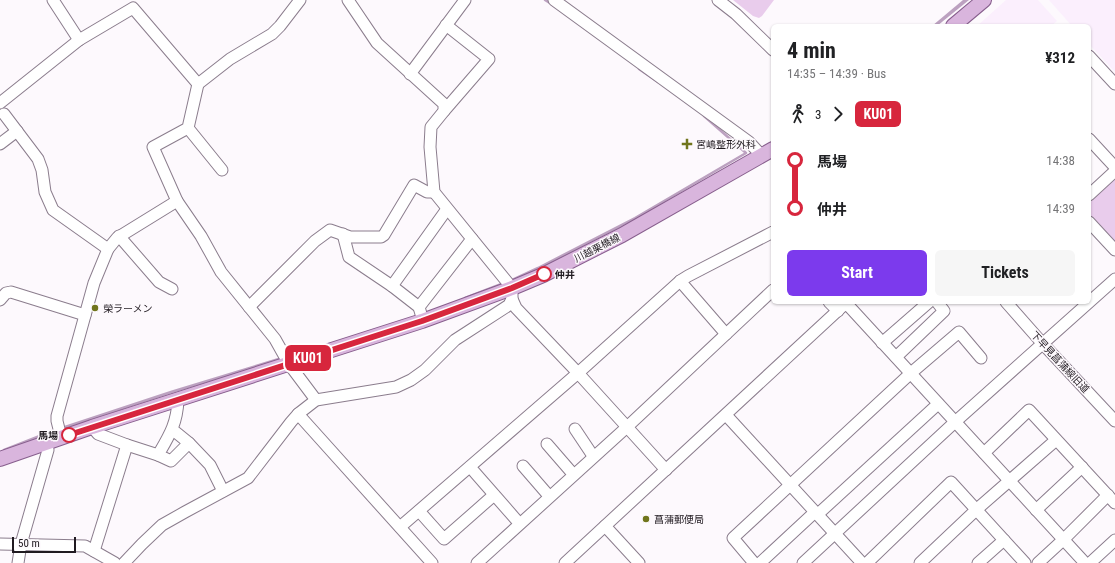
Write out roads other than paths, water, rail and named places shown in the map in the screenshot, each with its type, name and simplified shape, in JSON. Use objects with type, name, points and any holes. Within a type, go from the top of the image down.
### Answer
[{"type":"main road","points":[[955,24],[984,0]]},
{"type":"main road","name":"川越栗橋線","points":[[0,459],[92,427],[422,321],[512,294],[543,274],[622,235],[767,153]]},
{"type":"street","points":[[53,0],[79,40]]},
{"type":"street","points":[[300,0],[272,34],[230,59],[198,84],[188,128],[153,147],[177,201],[201,236],[221,272],[275,339],[289,364],[316,400]]},
{"type":"street","points":[[348,0],[377,43],[444,104],[444,111]]},
{"type":"street","points":[[410,74],[465,0]]},
{"type":"street","points":[[554,0],[749,142],[767,153]]},
{"type":"street","points":[[718,0],[736,14],[771,48]]},
{"type":"street","points":[[108,249],[53,210],[45,192],[42,170],[38,159],[1,111],[79,40],[133,8],[198,84]]},
{"type":"street","points":[[446,25],[489,59],[431,127],[430,147],[434,192],[472,239],[512,294],[516,308],[578,373],[666,470]]},
{"type":"street","points":[[1091,59],[1115,84]]},
{"type":"street","points":[[188,128],[222,170]]},
{"type":"street","points":[[0,144],[17,131]]},
{"type":"street","points":[[1091,141],[1115,167]]},
{"type":"street","points":[[1091,193],[1115,171]]},
{"type":"street","points":[[249,307],[326,231],[330,230],[350,237],[381,237],[384,235],[414,185],[427,192],[434,192]]},
{"type":"street","points":[[61,437],[57,416],[94,283],[108,249],[120,236],[177,201]]},
{"type":"street","points":[[392,286],[447,209]]},
{"type":"street","points":[[1091,224],[1115,250]]},
{"type":"street","points":[[400,527],[578,373],[680,281],[771,233]]},
{"type":"street","points":[[343,234],[349,257],[392,286],[419,307],[422,321]]},
{"type":"street","points":[[120,236],[159,282],[172,289]]},
{"type":"street","points":[[419,307],[472,239]]},
{"type":"street","points":[[1091,300],[1115,279]]},
{"type":"street","points":[[680,281],[726,334]]},
{"type":"street","points":[[0,300],[6,293],[11,292],[85,315]]},
{"type":"street","points":[[477,563],[771,292]]},
{"type":"street","points":[[124,563],[162,526],[248,478],[291,422],[298,414],[316,400],[396,387],[411,380],[425,370],[455,340],[509,305],[512,294]]},
{"type":"street","points":[[831,304],[838,312]]},
{"type":"street","points":[[565,563],[845,304]]},
{"type":"street","points":[[847,304],[1085,563]]},
{"type":"street","points":[[882,343],[927,304]]},
{"type":"street","points":[[896,357],[944,311],[939,304]]},
{"type":"street","name":"下早見菖蒲線旧道","points":[[1008,304],[1115,421]]},
{"type":"street","points":[[803,563],[955,422],[1086,304]]},
{"type":"street","points":[[754,563],[733,538],[911,374],[959,332],[981,358]]},
{"type":"street","points":[[158,455],[173,430],[178,410],[178,400]]},
{"type":"street","points":[[760,563],[938,404]]},
{"type":"street","points":[[984,453],[1029,410],[1111,499],[1038,563]]},
{"type":"street","points":[[298,414],[432,563]]},
{"type":"street","points":[[726,415],[862,563]]},
{"type":"street","points":[[92,427],[98,434],[171,461],[189,443]]},
{"type":"street","points":[[575,429],[593,456]]},
{"type":"street","points":[[173,430],[189,443],[210,465],[223,491]]},
{"type":"street","points":[[920,563],[976,510],[1056,440]]},
{"type":"street","points":[[18,563],[20,544],[48,450],[47,442]]},
{"type":"street","points":[[547,444],[573,474]]},
{"type":"street","points":[[94,551],[127,445]]},
{"type":"street","points":[[523,466],[549,496]]},
{"type":"street","points":[[470,467],[519,523]]},
{"type":"street","points":[[1036,510],[1082,467]]},
{"type":"street","points":[[867,563],[951,482],[1024,563]]},
{"type":"street","points":[[419,511],[444,539],[494,495]]},
{"type":"street","points":[[605,526],[640,563]]},
{"type":"street","points":[[978,563],[1004,540]]},
{"type":"street","points":[[1090,563],[1115,540]]},
{"type":"street","points":[[0,544],[85,546],[116,563]]},
{"type":"waterway","points":[[545,0],[553,5]]},
{"type":"waterway","points":[[639,69],[658,82]]},
{"type":"waterway","points":[[510,281],[635,218],[746,153],[704,116]]},
{"type":"waterway","points":[[465,298],[504,283]]},
{"type":"waterway","points":[[62,428],[171,392],[282,358]]},
{"type":"waterway","points":[[4,450],[55,430]]},
{"type":"place","name":"宮嶋整形外科","points":[[687,144]]},
{"type":"place","name":"仲井","points":[[544,274]]},
{"type":"place","name":"榮ラーメン","points":[[95,308]]},
{"type":"place","name":"馬場","points":[[69,435]]},
{"type":"place","name":"菖蒲郵便局","points":[[646,519]]}]
